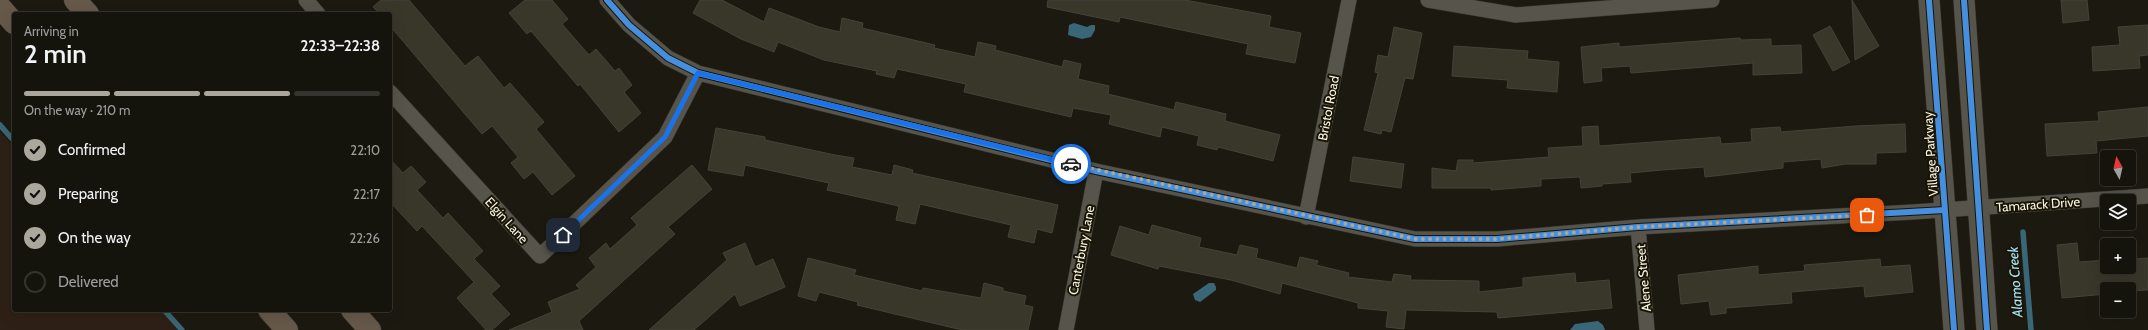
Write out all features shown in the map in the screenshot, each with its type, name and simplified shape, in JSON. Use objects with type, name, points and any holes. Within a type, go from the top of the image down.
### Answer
[{"type":"highway","points":[[75,0],[86,12]]},
{"type":"highway","points":[[0,8],[12,21]]},
{"type":"highway","points":[[271,312],[287,330]]},
{"type":"highway","points":[[354,312],[370,330]]},
{"type":"street","points":[[306,0],[316,12]]},
{"type":"street","name":"Tamarack Drive","points":[[607,0],[629,25],[668,58],[698,73],[1096,171],[1306,217],[1415,239],[1497,239],[1638,227],[1980,208],[2148,196]]},
{"type":"street","name":"Bristol Road","points":[[1306,217],[1349,0]]},
{"type":"street","points":[[1428,0],[1516,15],[1576,5],[1712,0]]},
{"type":"street","name":"Village Parkway","points":[[1929,0],[1954,330]]},
{"type":"street","points":[[1964,0],[1980,208],[1987,330]]},
{"type":"street","name":"Elgin Lane","points":[[392,94],[540,256],[665,137],[698,73]]},
{"type":"street","name":"Canterbury Lane","points":[[1066,330],[1096,171]]},
{"type":"street","name":"Alene Street","points":[[1638,227],[1647,330]]},
{"type":"shaded area","points":[[0,131],[12,145],[12,312],[163,312],[179,330],[0,330]]},
{"type":"water","points":[[1074,23],[1087,27],[1095,25],[1095,30],[1091,37],[1082,39],[1068,35],[1069,25]]},
{"type":"water","points":[[1209,283],[1214,283],[1216,290],[1200,302],[1195,300],[1193,294]]},
{"type":"water","points":[[1598,321],[1603,325],[1605,330],[1570,330],[1575,324]]},
{"type":"building","points":[[381,0],[409,0],[465,66],[478,56],[504,88],[510,83],[544,122],[536,129],[575,176],[552,195],[533,172],[524,179],[511,163],[518,157],[492,126],[482,134],[392,28],[392,12],[378,12],[373,7]]},
{"type":"building","points":[[525,0],[552,0],[568,19],[562,24],[589,55],[596,49],[615,71],[619,68],[632,85],[624,92],[641,113],[619,132],[580,84],[578,86],[531,31],[527,34],[509,13]]},
{"type":"building","points":[[700,0],[722,0],[764,22],[769,8],[819,27],[840,32],[842,18],[863,23],[862,28],[935,45],[934,48],[975,57],[978,42],[996,46],[995,50],[1062,67],[1064,60],[1081,64],[1078,79],[1109,86],[1108,94],[1174,110],[1176,102],[1226,114],[1225,121],[1280,135],[1273,161],[1218,147],[1217,150],[1197,145],[1199,136],[1162,127],[1160,137],[1109,124],[1111,115],[1073,108],[1071,117],[964,92],[966,84],[897,69],[894,78],[876,74],[877,71],[824,60],[778,42],[774,52],[741,39],[693,13]]},
{"type":"building","points":[[1048,0],[1185,0],[1271,16],[1269,27],[1301,33],[1295,63],[1246,54],[1248,44],[1120,17],[1119,22],[1047,7]]},
{"type":"building","points":[[1852,0],[1879,46],[1855,60]]},
{"type":"building","points":[[2061,0],[2087,0],[2089,20],[2063,23]]},
{"type":"building","points":[[2148,25],[2148,55],[2139,56],[2140,68],[2093,71],[2092,47],[2120,45],[2118,27]]},
{"type":"building","points":[[1830,26],[1850,62],[1833,71],[1813,35]]},
{"type":"building","points":[[1394,27],[1422,33],[1413,79],[1405,78],[1391,132],[1382,130],[1381,134],[1364,130],[1378,73],[1375,72],[1378,55],[1388,57]]},
{"type":"building","points":[[1740,38],[1741,40],[1771,39],[1771,46],[1801,45],[1802,73],[1753,75],[1753,63],[1631,73],[1630,66],[1601,68],[1602,81],[1584,83],[1581,47],[1619,43],[1619,47]]},
{"type":"building","points":[[1454,46],[1528,51],[1527,59],[1559,62],[1557,92],[1507,88],[1508,80],[1452,76]]},
{"type":"building","points":[[2148,107],[2148,136],[2096,141],[2097,153],[2047,156],[2045,124],[2099,121],[2098,112]]},
{"type":"building","points":[[1905,124],[1906,152],[1876,153],[1876,164],[1845,164],[1822,168],[1821,159],[1783,162],[1783,168],[1705,177],[1704,167],[1662,170],[1630,173],[1631,182],[1602,184],[1602,186],[1581,188],[1580,177],[1541,179],[1541,186],[1491,190],[1491,188],[1432,188],[1432,168],[1456,171],[1458,160],[1473,160],[1473,163],[1549,157],[1548,148],[1583,146],[1582,127],[1598,126],[1599,146],[1720,137],[1721,144],[1752,142],[1751,129],[1780,127],[1781,132]]},
{"type":"building","points":[[716,128],[765,137],[765,140],[854,158],[852,167],[892,175],[894,165],[913,170],[912,173],[1058,205],[1052,233],[1037,229],[1034,243],[1008,237],[1011,225],[920,204],[915,224],[896,220],[899,206],[827,190],[829,183],[745,165],[743,176],[708,170]]},
{"type":"building","points":[[1353,157],[1404,164],[1401,188],[1350,181]]},
{"type":"building","points":[[392,161],[403,173],[411,166],[426,182],[417,190],[443,218],[448,213],[483,251],[474,259],[500,286],[491,294],[510,314],[492,330],[486,330],[457,298],[474,282],[422,226],[417,231],[392,204]]},
{"type":"building","points":[[692,165],[712,189],[668,227],[675,234],[579,321],[583,330],[509,330],[552,312],[548,302],[580,289],[576,285],[596,267],[589,258],[606,243],[610,249],[637,225],[631,218]]},
{"type":"building","points":[[1152,225],[1201,238],[1199,247],[1237,255],[1240,245],[1258,249],[1256,258],[1297,268],[1300,257],[1318,261],[1316,265],[1349,273],[1348,277],[1392,282],[1394,274],[1411,276],[1410,280],[1479,281],[1479,292],[1523,287],[1523,278],[1575,273],[1576,283],[1609,280],[1612,308],[1498,318],[1497,312],[1406,310],[1404,329],[1386,327],[1388,311],[1358,308],[1358,303],[1282,283],[1280,294],[1231,280],[1159,266],[1158,269],[1111,255],[1120,226],[1149,235]]},
{"type":"building","points":[[745,243],[755,267],[773,259],[785,287],[740,306],[735,294],[694,330],[649,330],[727,260],[723,253]]},
{"type":"building","points":[[2077,243],[2079,262],[2100,260],[2100,274],[2136,274],[2136,259],[2148,258],[2148,290],[2136,291],[2136,282],[2100,282],[2100,295],[2062,298],[2057,245]]},
{"type":"building","points":[[808,258],[856,270],[854,275],[922,291],[923,288],[981,298],[984,283],[1003,288],[1003,291],[1026,296],[1024,305],[1033,307],[1028,330],[962,330],[857,305],[858,302],[819,292],[816,301],[798,296]]},
{"type":"building","points":[[1880,259],[1881,267],[1910,265],[1913,292],[1865,297],[1864,286],[1791,292],[1792,303],[1726,308],[1726,313],[1711,315],[1709,301],[1681,304],[1678,275],[1758,266],[1758,275],[1805,271],[1804,265]]},
{"type":"waterway","points":[[0,125],[12,139]]},
{"type":"waterway","name":"Alamo Creek","points":[[2023,232],[2031,330]]},
{"type":"waterway","points":[[166,312],[182,330]]},
{"type":"cycle path","points":[[607,0],[629,25],[668,58],[698,73],[1096,171],[1415,239],[1497,239],[1638,227],[1945,210]]},
{"type":"cycle path","points":[[1929,0],[1954,330]]},
{"type":"cycle path","points":[[1964,0],[1987,330]]},
{"type":"way so far","points":[[1071,164],[1096,171],[1306,217],[1415,239],[1497,239],[1638,227],[1867,215]]},
{"type":"route","points":[[563,235],[665,137],[698,73],[1071,164]]}]
